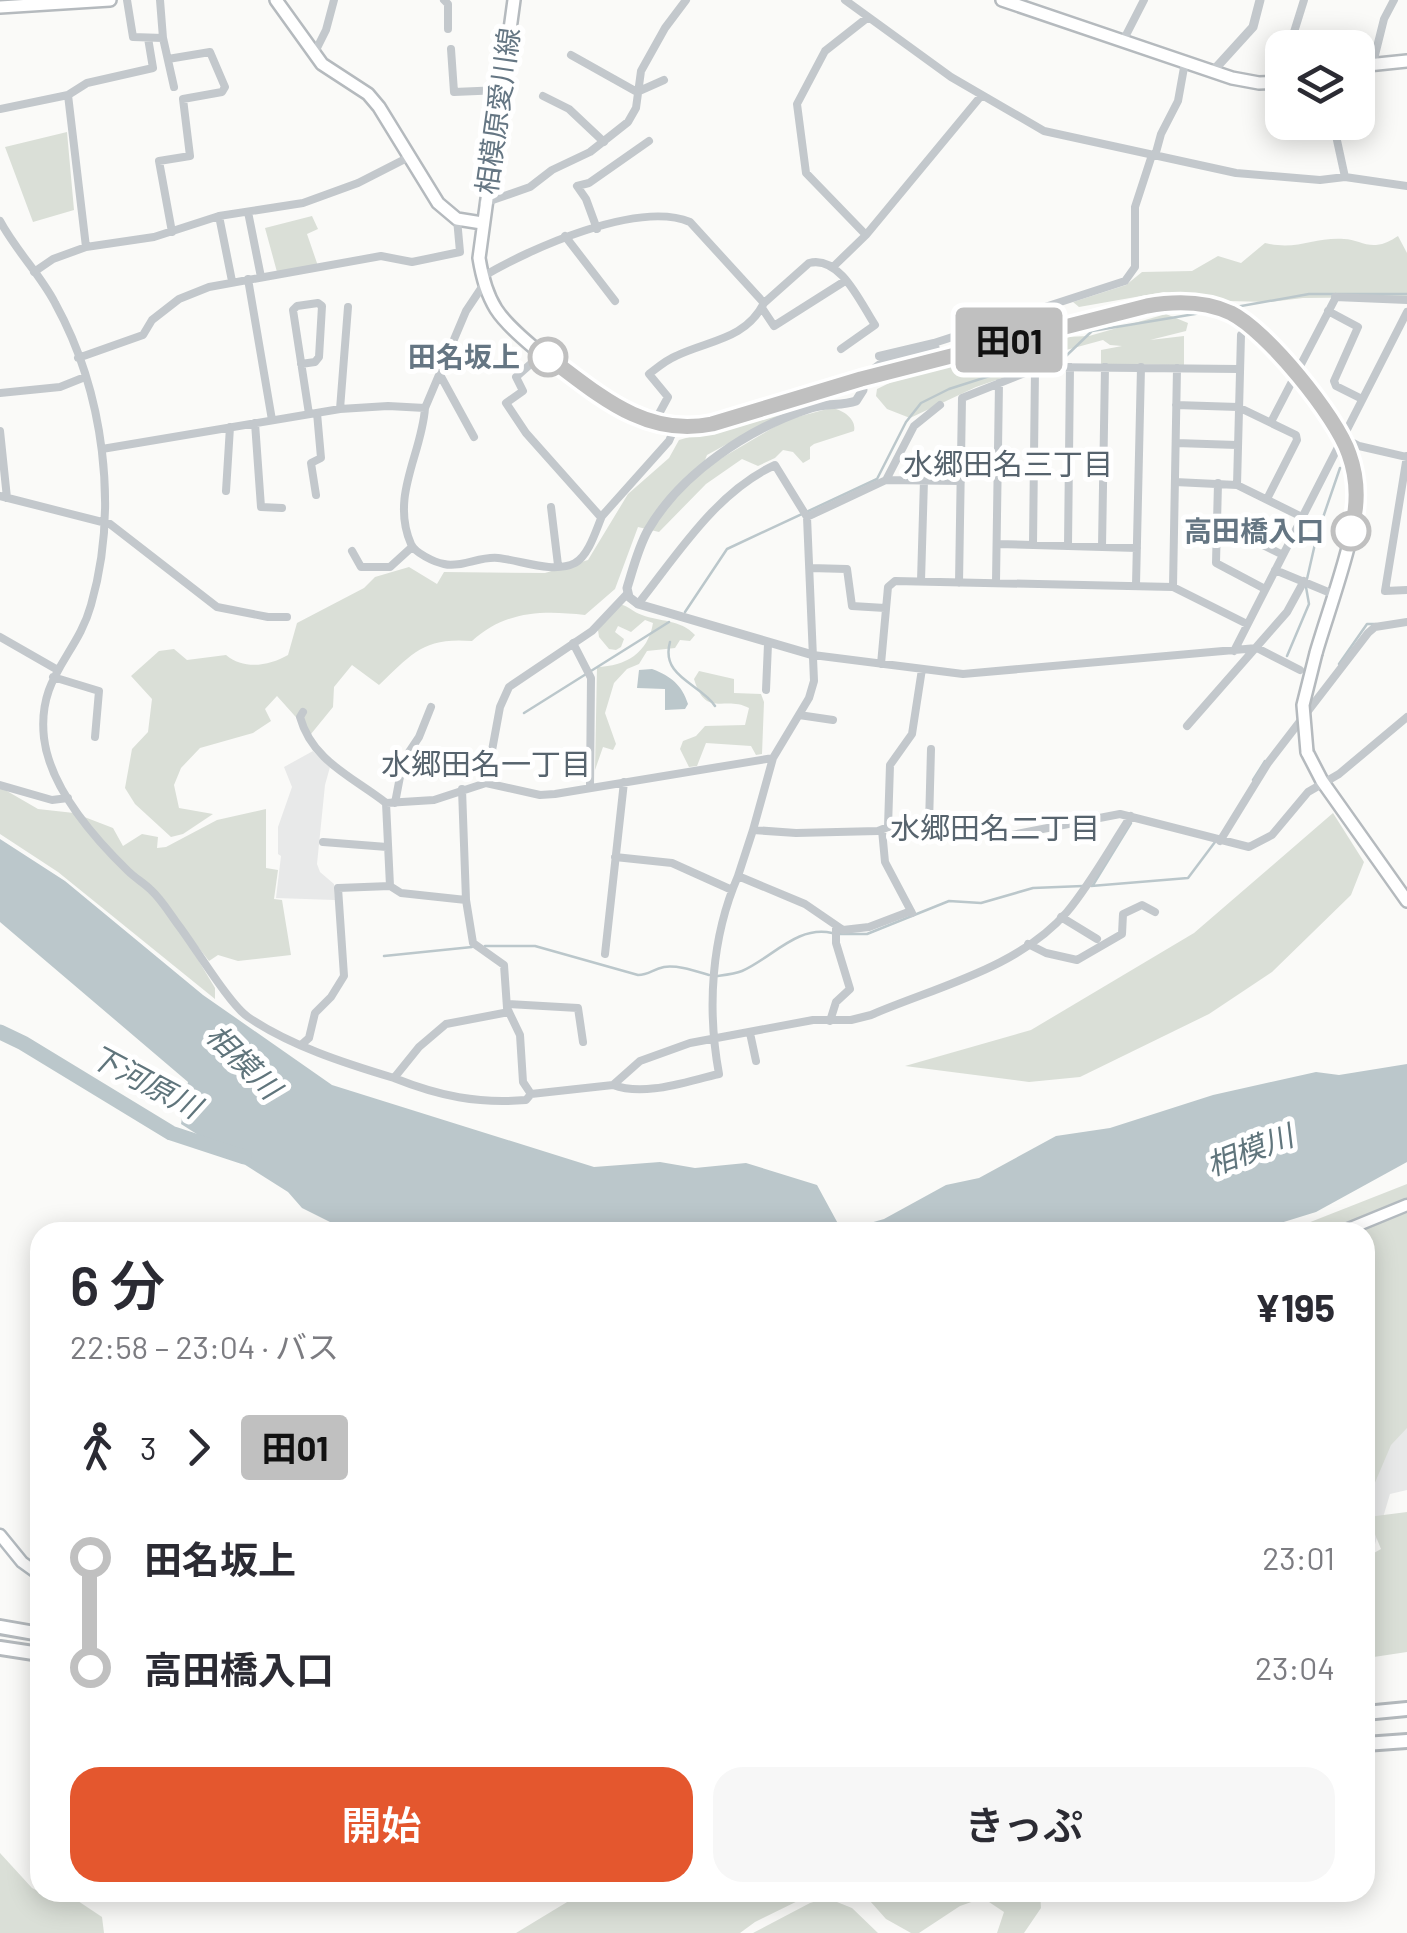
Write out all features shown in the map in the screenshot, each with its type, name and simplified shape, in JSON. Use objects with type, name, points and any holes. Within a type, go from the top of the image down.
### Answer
[{"type":"highway","points":[[0,1627],[30,1632]]},
{"type":"highway","points":[[0,1648],[30,1652]]},
{"type":"highway","points":[[1375,1713],[1407,1709]]},
{"type":"highway","points":[[1375,1743],[1407,1741]]},
{"type":"main road","points":[[276,0],[331,73],[372,99],[438,203],[458,218],[482,223]]},
{"type":"main road","name":"相模原愛川線","points":[[483,280],[480,258],[484,204],[514,0]]},
{"type":"main road","points":[[1005,0],[1213,71],[1265,83]]},
{"type":"main road","points":[[0,7],[32,2],[103,1]]},
{"type":"main road","points":[[1375,64],[1407,61]]},
{"type":"main road","points":[[483,280],[505,321],[542,353],[614,405],[654,424],[676,427],[712,424],[861,379],[1147,306],[1172,302],[1211,307],[1226,311],[1258,332],[1342,437],[1353,468],[1353,523],[1303,705],[1307,752],[1325,785],[1407,901]]},
{"type":"main road","points":[[1365,1222],[1407,1205]]},
{"type":"main road","points":[[0,1535],[30,1568]]},
{"type":"street","points":[[127,0],[133,37],[163,38]]},
{"type":"street","points":[[160,0],[163,38],[174,87]]},
{"type":"street","points":[[314,54],[334,0]]},
{"type":"street","points":[[444,0],[448,4],[448,29]]},
{"type":"street","points":[[484,204],[530,187],[552,170],[582,157],[633,116],[638,80],[686,0]]},
{"type":"street","points":[[846,0],[981,96],[1044,131],[1236,173],[1304,179],[1344,177],[1407,186]]},
{"type":"street","points":[[1123,41],[1144,0]]},
{"type":"street","points":[[1213,71],[1253,26],[1260,0]]},
{"type":"street","points":[[1295,30],[1304,0]]},
{"type":"street","points":[[1375,56],[1384,19],[1394,0]]},
{"type":"street","points":[[866,234],[806,174],[797,104],[825,50],[867,18]]},
{"type":"street","points":[[0,109],[68,95],[88,83],[153,68],[148,38]]},
{"type":"street","points":[[451,49],[454,92],[502,90]]},
{"type":"street","points":[[168,60],[210,52],[225,88],[222,92],[182,99],[191,160],[159,161],[172,232]]},
{"type":"street","points":[[571,54],[638,92]]},
{"type":"street","points":[[880,356],[934,343],[1125,281],[1135,266],[1135,208],[1161,134],[1178,101],[1185,62]]},
{"type":"street","points":[[638,92],[664,80]]},
{"type":"street","points":[[68,95],[86,247]]},
{"type":"street","points":[[543,96],[569,108],[604,142]]},
{"type":"street","points":[[834,266],[866,234],[981,96]]},
{"type":"street","points":[[1337,140],[1344,177]]},
{"type":"street","points":[[597,229],[577,186],[589,183],[649,141]]},
{"type":"street","points":[[34,272],[53,259],[86,247],[172,232],[219,216],[315,199],[358,183],[409,156]]},
{"type":"street","points":[[248,212],[261,276]]},
{"type":"street","points":[[219,216],[232,281]]},
{"type":"street","points":[[676,427],[602,516],[582,558],[572,564],[558,566],[494,557],[444,564],[412,546],[404,493],[424,434],[425,408],[483,280],[565,236],[644,217],[686,220],[763,306],[774,326],[845,281]]},
{"type":"street","points":[[78,358],[143,335],[152,320],[182,297],[232,281],[381,256],[412,262],[460,252],[458,218]]},
{"type":"street","points":[[0,221],[4,238],[56,303],[85,378],[102,449],[105,522],[99,573],[88,618],[54,673],[45,699],[44,736],[55,776],[68,798],[114,857],[153,891],[242,1012],[302,1045],[432,1092],[476,1102],[526,1100],[530,1094]]},
{"type":"street","points":[[565,236],[615,301]]},
{"type":"street","points":[[654,424],[668,397],[649,374],[675,356],[736,334],[808,263],[834,266],[875,324],[840,349]]},
{"type":"street","points":[[248,279],[272,420]]},
{"type":"street","points":[[1271,422],[1336,297],[1407,300]]},
{"type":"street","points":[[301,364],[319,358],[322,306],[318,303],[294,308],[301,364],[320,458],[311,463],[316,494]]},
{"type":"street","points":[[340,409],[348,307]]},
{"type":"street","points":[[1328,311],[1358,326],[1334,381],[1336,386],[1362,399]]},
{"type":"street","points":[[1234,651],[1407,312]]},
{"type":"street","points":[[1237,485],[1241,335]]},
{"type":"street","points":[[486,783],[500,706],[506,694],[518,679],[592,630],[627,594],[647,532],[694,474],[730,448],[788,416],[822,405],[856,401],[863,390],[861,379],[880,364],[936,349],[934,343]]},
{"type":"street","points":[[542,353],[516,377],[523,391],[506,403],[526,433],[602,516]]},
{"type":"street","points":[[1068,546],[1070,367]]},
{"type":"street","points":[[1102,546],[1105,367]]},
{"type":"street","points":[[1136,585],[1141,368]]},
{"type":"street","points":[[1173,587],[1177,368]]},
{"type":"street","points":[[959,582],[962,398],[1035,369],[1239,370]]},
{"type":"street","points":[[1033,544],[1035,369]]},
{"type":"street","points":[[439,372],[474,437]]},
{"type":"street","points":[[0,393],[45,390],[85,378]]},
{"type":"street","points":[[996,582],[999,383]]},
{"type":"street","points":[[886,480],[914,426],[940,405]]},
{"type":"street","points":[[1176,405],[1238,407],[1298,438],[1268,499]]},
{"type":"street","points":[[102,449],[340,409],[425,408]]},
{"type":"street","points":[[255,423],[261,507],[282,508]]},
{"type":"street","points":[[226,490],[230,428]]},
{"type":"street","points":[[0,431],[4,497],[105,522],[214,605],[287,617]]},
{"type":"street","points":[[1342,437],[1359,446],[1407,456],[1385,590],[1407,590]]},
{"type":"street","points":[[1176,443],[1238,445]]},
{"type":"street","points":[[612,1085],[624,1089],[660,1087],[719,1074],[713,1039],[714,974],[723,914],[773,758],[814,681],[805,512],[775,466],[755,474],[715,509],[638,604]]},
{"type":"street","points":[[805,512],[886,480],[960,481]]},
{"type":"street","points":[[921,581],[924,480]]},
{"type":"street","points":[[1175,482],[1237,485],[1302,517]]},
{"type":"street","points":[[1218,483],[1217,564],[1265,589]]},
{"type":"street","points":[[552,507],[558,566]]},
{"type":"street","points":[[1217,522],[1283,555]]},
{"type":"street","points":[[997,544],[1137,548]]},
{"type":"street","points":[[352,552],[360,566],[388,568],[412,546]]},
{"type":"street","points":[[810,568],[847,570],[852,606],[885,608]]},
{"type":"street","points":[[1274,570],[1333,594]]},
{"type":"street","points":[[880,664],[891,583],[1173,587],[1247,624]]},
{"type":"street","points":[[1187,726],[1309,583]]},
{"type":"street","points":[[627,594],[638,604],[768,644],[813,655],[922,670],[963,674],[1008,672],[1257,648],[1300,670]]},
{"type":"street","points":[[1216,840],[1268,763],[1368,633],[1376,627],[1407,622]]},
{"type":"street","points":[[0,637],[54,673],[99,691],[94,737]]},
{"type":"street","points":[[572,643],[590,674],[590,787]]},
{"type":"street","points":[[766,690],[768,644]]},
{"type":"street","points":[[835,932],[869,927],[911,912],[885,862],[885,828],[890,765],[912,734],[922,670]]},
{"type":"street","points":[[390,886],[390,803],[403,761],[419,738],[431,707]]},
{"type":"street","points":[[303,712],[300,717],[304,733],[314,748],[333,767],[390,803],[434,800],[486,783],[540,795],[773,758]]},
{"type":"street","points":[[799,715],[833,720]]},
{"type":"street","points":[[753,830],[796,833],[930,825],[1001,837],[1108,815],[1131,816],[1242,847],[1264,841],[1308,792],[1325,785],[1407,718]]},
{"type":"street","points":[[930,825],[931,750]]},
{"type":"street","points":[[605,954],[624,782]]},
{"type":"street","points":[[0,785],[52,800],[68,798]]},
{"type":"street","points":[[462,788],[466,900],[476,947],[504,965],[508,1008],[520,1035],[524,1082],[530,1094]]},
{"type":"street","points":[[530,1094],[601,1089],[612,1085],[640,1061],[690,1043],[813,1020],[851,1020],[871,1015],[998,962],[1062,917],[1131,816]]},
{"type":"street","points":[[323,842],[388,847]]},
{"type":"street","points":[[616,857],[672,863],[732,890]]},
{"type":"street","points":[[738,876],[805,904],[835,932],[850,989],[836,1002],[830,1020]]},
{"type":"street","points":[[302,1045],[309,1038],[315,1014],[344,976],[338,888],[390,886],[401,893],[466,900]]},
{"type":"street","points":[[1028,944],[1046,954],[1076,960],[1122,934],[1122,914],[1142,905],[1155,912]]},
{"type":"street","points":[[1062,917],[1097,939]]},
{"type":"street","points":[[394,1078],[419,1047],[446,1024],[508,1008],[578,1008],[583,1042]]},
{"type":"street","points":[[750,1033],[756,1061]]},
{"type":"shaded area","points":[[67,132],[74,210],[33,222],[5,147]]},
{"type":"shaded area","points":[[312,216],[318,229],[307,234],[318,266],[277,272],[265,228]]},
{"type":"shaded area","points":[[1398,236],[1407,253],[1407,297],[1269,302],[1164,292],[1079,307],[1073,302],[1126,285],[1142,272],[1192,271],[1218,256],[1241,263],[1265,243],[1287,245],[1344,239],[1376,245]]},
{"type":"shaded area","points":[[1166,314],[1188,323],[1186,331],[1150,340],[1184,336],[1184,365],[1101,364],[1101,350],[1122,346],[1103,340],[1048,355],[1028,369],[976,387],[910,418],[887,409],[876,396],[877,389],[906,375],[1065,337],[1089,336]]},
{"type":"shaded area","points":[[831,408],[848,415],[854,431],[814,444],[810,447],[810,459],[803,463],[793,452],[783,450],[758,466],[742,459],[706,484],[659,532],[638,527],[615,589],[585,615],[525,615],[498,624],[472,641],[430,645],[410,656],[379,685],[352,665],[334,687],[333,707],[311,734],[277,696],[265,709],[271,721],[253,733],[200,748],[181,768],[174,785],[179,808],[213,814],[183,834],[171,837],[135,804],[125,788],[132,749],[148,732],[152,699],[131,676],[159,651],[174,649],[187,660],[226,655],[241,663],[265,664],[288,655],[297,623],[364,588],[375,577],[409,567],[437,584],[444,572],[545,573],[588,560],[628,494],[669,458],[679,440],[780,411],[782,414],[707,455],[708,466],[786,420]]},
{"type":"shaded area","points":[[620,604],[642,615],[683,626],[695,635],[690,641],[680,640],[675,648],[647,651],[639,664],[627,669],[614,683],[605,713],[616,744],[613,750],[603,747],[595,770],[597,667],[634,656],[646,642],[653,623],[645,620],[631,632],[618,626],[615,632],[624,639],[621,647],[609,649],[598,630]]},
{"type":"shaded area","points":[[699,671],[734,679],[734,693],[761,694],[762,754],[756,755],[751,746],[706,743],[697,766],[689,767],[680,749],[683,741],[696,736],[705,726],[745,725],[749,708],[704,699],[694,679]]},
{"type":"shaded area","points":[[313,751],[330,767],[317,864],[334,884],[335,900],[276,898],[281,856],[278,827],[292,787],[284,767]]},
{"type":"shaded area","points":[[0,787],[38,809],[74,813],[113,828],[123,846],[142,834],[158,837],[157,848],[166,847],[217,820],[266,809],[266,868],[278,870],[274,899],[282,900],[291,955],[238,961],[218,955],[209,961],[164,903],[215,988],[215,999],[58,872],[0,834]]},
{"type":"shaded area","points":[[1333,813],[1364,862],[1351,895],[1272,972],[1209,1014],[1080,1077],[1029,1082],[905,1066],[1031,1030],[1194,933]]},
{"type":"shaded area","points":[[1407,1184],[1407,1428],[1391,1445],[1375,1483],[1375,1222],[1310,1222]]},
{"type":"shaded area","points":[[1375,1294],[1407,1399],[1407,1490],[1390,1494],[1375,1544]]},
{"type":"shaded area","points":[[1407,1512],[1407,1652],[1375,1657],[1375,1552],[1381,1549],[1375,1534],[1375,1516]]},
{"type":"shaded area","points":[[0,1853],[30,1886],[30,1902],[80,1902],[102,1917],[104,1933],[0,1933]]},
{"type":"shaded area","points":[[567,1902],[796,1902],[740,1933],[516,1933]]},
{"type":"shaded area","points":[[837,1902],[852,1908],[878,1933],[753,1933],[810,1903]]},
{"type":"shaded area","points":[[871,1902],[972,1902],[919,1933],[911,1933],[886,1919]]},
{"type":"shaded area","points":[[989,1902],[1041,1902],[1041,1908],[1024,1933],[997,1933],[1004,1912]]},
{"type":"water","points":[[652,669],[679,686],[688,704],[685,709],[665,710],[665,689],[637,688],[639,670]]},
{"type":"water","name":"相模川","points":[[0,839],[65,881],[203,995],[332,1085],[594,1167],[660,1162],[695,1168],[746,1163],[817,1185],[837,1222],[330,1222],[302,1208],[288,1192],[181,1124],[188,1082],[0,922]]},
{"type":"water","name":"相模川","points":[[1407,1064],[1407,1162],[1316,1212],[1284,1222],[874,1222],[946,1185],[979,1178],[1056,1136],[1110,1128],[1213,1095],[1316,1072],[1339,1075]]},
{"type":"waterway","points":[[1230,308],[1309,294],[1407,294]]},
{"type":"waterway","points":[[685,612],[727,549],[877,479],[906,422],[921,403],[949,389],[1037,361],[1066,356],[1092,331],[1207,312]]},
{"type":"waterway","points":[[1307,579],[1340,468]]},
{"type":"waterway","points":[[1287,656],[1309,604],[1306,587]]},
{"type":"waterway","points":[[524,713],[669,622]]},
{"type":"waterway","points":[[1339,664],[1367,624],[1376,624]]},
{"type":"waterway","points":[[670,642],[668,654],[676,672],[715,706]]},
{"type":"waterway","points":[[1253,780],[1265,761]]},
{"type":"waterway","points":[[1093,885],[1131,823]]},
{"type":"waterway","points":[[1091,886],[1188,878],[1215,842]]},
{"type":"waterway","points":[[840,934],[867,934],[949,901],[981,903],[1033,888],[1083,886]]},
{"type":"waterway","points":[[717,976],[742,971],[796,938],[832,933]]},
{"type":"waterway","points":[[485,946],[535,946],[638,975],[669,967],[709,975]]},
{"type":"waterway","points":[[384,956],[472,947]]},
{"type":"waterway","name":"下河原川","points":[[0,1032],[171,1133],[244,1157]]},
{"type":"bus line","name":"田01","points":[[548,357],[636,417],[662,426],[692,427],[1147,306],[1172,302],[1211,307],[1239,318],[1265,339],[1338,430],[1350,456],[1357,489],[1351,531]]},
{"type":"place","name":"田名坂上","points":[[548,357]]},
{"type":"place","name":"高田橋入口","points":[[1351,531]]},
{"type":"district","name":"水郷田名三丁目","points":[[1008,465]]},
{"type":"district","name":"水郷田名一丁目","points":[[486,765]]},
{"type":"district","name":"水郷田名二丁目","points":[[995,829]]}]
